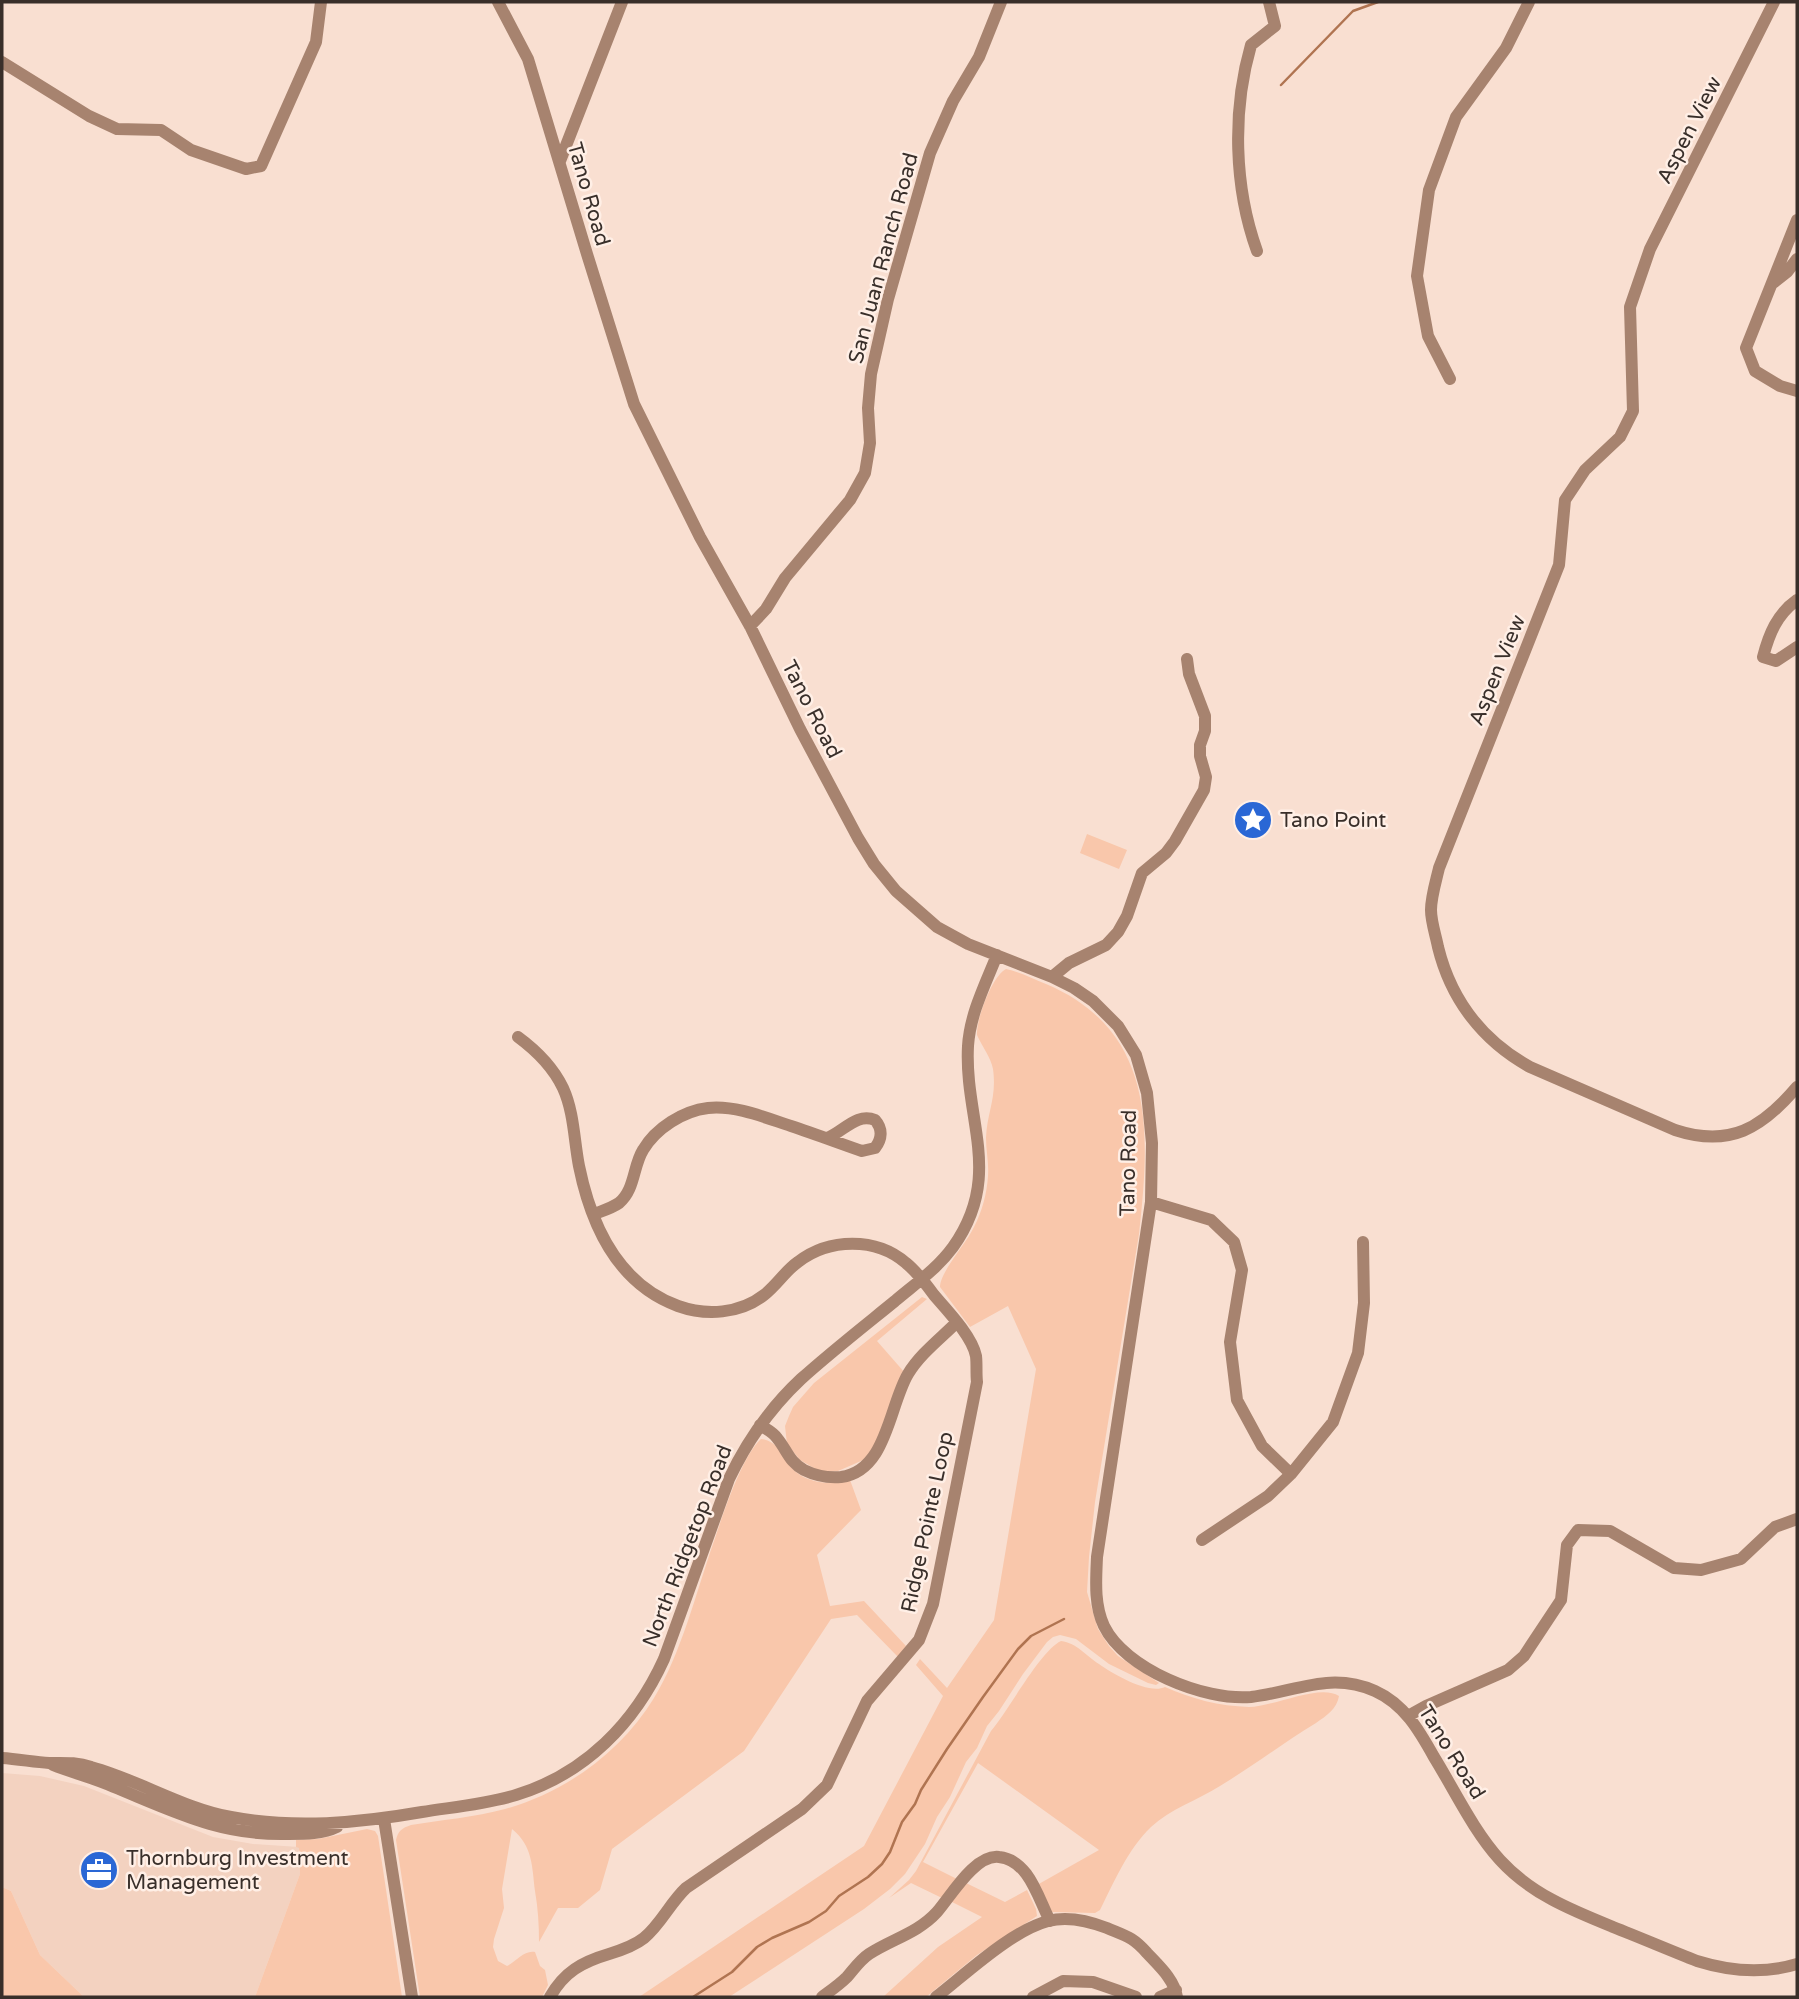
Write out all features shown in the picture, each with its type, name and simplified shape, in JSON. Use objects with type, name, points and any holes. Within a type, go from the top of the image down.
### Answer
[{"type":"street","points":[[2,61],[89,116],[117,128],[161,130],[191,150],[246,169],[261,166],[316,42],[321,2]]},
{"type":"street","name":"Tano Road","points":[[498,2],[528,59],[634,404],[699,537],[750,626],[800,729],[858,838],[874,864],[906,902],[937,927],[951,936],[1052,977],[1093,1001],[1118,1026],[1136,1055],[1148,1100],[1152,1143],[1151,1202],[1097,1558],[1100,1615],[1116,1644],[1133,1658],[1167,1678],[1228,1697],[1251,1696],[1318,1683],[1348,1682],[1366,1687],[1394,1701],[1408,1716],[1491,1849],[1509,1869],[1539,1893],[1561,1905],[1716,1967],[1752,1970],[1797,1964]]},
{"type":"street","points":[[560,161],[622,2]]},
{"type":"street","name":"San Juan Ranch Road","points":[[750,626],[766,609],[785,578],[850,500],[865,473],[870,443],[868,408],[871,374],[888,299],[930,153],[953,101],[979,57],[1001,2]]},
{"type":"street","points":[[1256,251],[1242,188],[1240,107],[1251,45],[1275,26],[1269,2]]},
{"type":"street","points":[[1450,379],[1428,336],[1417,276],[1429,190],[1456,117],[1506,48],[1529,2]]},
{"type":"street","name":"Aspen View","points":[[1774,2],[1650,249],[1630,307],[1633,411],[1620,437],[1585,470],[1565,500],[1559,565],[1439,868],[1431,910],[1442,961],[1458,999],[1478,1027],[1495,1044],[1530,1067],[1675,1130],[1697,1136],[1732,1134],[1745,1130],[1770,1115],[1797,1087]]},
{"type":"street","points":[[1797,220],[1746,348],[1755,371],[1780,386],[1797,391]]},
{"type":"street","points":[[1772,284],[1787,272],[1797,259]]},
{"type":"street","points":[[1796,600],[1780,615],[1769,635],[1763,657],[1776,660],[1797,647]]},
{"type":"street","points":[[1052,977],[1069,964],[1106,945],[1118,932],[1127,916],[1142,873],[1166,853],[1175,841],[1204,790],[1206,777],[1200,746],[1205,731],[1205,716],[1189,674],[1187,659]]},
{"type":"street","points":[[1418,909],[1431,910]]},
{"type":"street","name":"North Ridgetop Road","points":[[2,1758],[49,1763],[68,1762],[92,1767],[178,1802],[229,1817],[273,1822],[344,1823],[384,1819],[516,1795],[565,1774],[593,1754],[634,1712],[655,1677],[730,1479],[760,1425],[800,1379],[936,1267],[967,1223],[976,1194],[980,1162],[968,1067],[969,1037],[976,1005],[997,955]]},
{"type":"street","name":"Ridge Pointe Loop","points":[[518,1037],[545,1061],[564,1090],[571,1113],[584,1186],[610,1251],[629,1275],[654,1295],[696,1311],[725,1311],[753,1303],[765,1295],[800,1260],[832,1245],[856,1244],[888,1252],[905,1262],[922,1279],[972,1346],[977,1382],[933,1604],[919,1640],[867,1700],[827,1786],[802,1809],[686,1888],[645,1938],[631,1947],[575,1967],[558,1983],[550,1997]]},
{"type":"street","points":[[594,1214],[613,1206],[624,1197],[640,1155],[657,1132],[696,1111],[718,1108],[737,1110],[827,1138]]},
{"type":"street","points":[[1151,1202],[1211,1220],[1234,1242],[1242,1270],[1230,1342],[1237,1400],[1262,1446],[1291,1474]]},
{"type":"street","points":[[1202,1540],[1268,1496],[1291,1474],[1333,1422],[1358,1353],[1364,1303],[1363,1242]]},
{"type":"street","points":[[760,1425],[774,1433],[790,1460],[804,1470],[818,1476],[834,1477],[858,1471],[872,1460],[884,1438],[903,1385],[914,1365],[956,1323]]},
{"type":"street","points":[[1408,1716],[1508,1670],[1524,1656],[1561,1600],[1567,1545],[1578,1530],[1611,1531],[1674,1568],[1701,1570],[1741,1559],[1775,1527],[1797,1519]]},
{"type":"street","points":[[384,1819],[412,1997]]},
{"type":"street","points":[[822,1997],[867,1956],[924,1924],[976,1866],[991,1857],[1010,1860],[1023,1868],[1050,1921]]},
{"type":"street","points":[[936,1997],[1019,1935],[1050,1921],[1088,1920],[1136,1941],[1170,1979],[1177,1993],[1160,1997]]},
{"type":"street","points":[[1033,1997],[1063,1981],[1093,1982],[1136,1997]]},
{"type":"shaded area","points":[[1087,834],[1127,850],[1119,869],[1080,853]]},
{"type":"shaded area","points":[[1006,969],[1046,984],[1082,1004],[1109,1029],[1127,1057],[1138,1089],[1144,1123],[1143,1196],[1095,1502],[1087,1592],[1098,1629],[1109,1646],[1118,1656],[1159,1683],[1148,1683],[1109,1664],[1076,1639],[1060,1635],[1053,1637],[987,1726],[925,1844],[905,1874],[890,1889],[864,1909],[729,1997],[639,1997],[864,1846],[943,1696],[916,1665],[920,1659],[947,1688],[994,1620],[1036,1369],[1008,1306],[970,1327],[940,1287],[944,1274],[974,1227],[985,1196],[988,1171],[986,1138],[994,1079],[992,1065],[977,1035],[977,1028],[990,989]]},
{"type":"shaded area","points":[[922,1297],[927,1299],[877,1341],[905,1373],[876,1443],[867,1457],[838,1471],[819,1471],[800,1460],[787,1444],[785,1426],[793,1407],[814,1383]]},
{"type":"shaded area","points":[[761,1439],[773,1444],[796,1472],[808,1479],[829,1483],[850,1480],[861,1510],[817,1555],[830,1606],[864,1601],[906,1646],[898,1657],[857,1615],[831,1619],[744,1751],[612,1849],[600,1890],[578,1908],[558,1908],[539,1942],[538,1910],[530,1857],[524,1842],[512,1829],[502,1889],[504,1908],[493,1947],[498,1961],[507,1966],[524,1954],[535,1952],[540,1966],[545,1970],[548,1985],[542,1997],[420,1997],[396,1840],[399,1832],[411,1825],[482,1814],[528,1802],[570,1781],[625,1736],[641,1718],[664,1681],[687,1623],[733,1488],[746,1459]]},
{"type":"shaded area","points":[[1061,1641],[1077,1647],[1105,1668],[1141,1686],[1158,1689],[1165,1687],[1216,1703],[1259,1706],[1320,1692],[1339,1696],[1338,1701],[1327,1715],[1316,1723],[1151,1827],[1128,1856],[1100,1910],[1095,1913],[1052,1912],[1037,1885],[1099,1850],[978,1763],[923,1862],[957,1879],[942,1898],[911,1883],[889,1898],[916,1871],[991,1731],[1034,1668]]},
{"type":"shaded area","points":[[2,1773],[40,1776],[84,1786],[213,1837],[253,1844],[299,1847],[300,1874],[255,1997],[84,1997],[40,1955],[11,1891],[2,1887]]},
{"type":"shaded area","points":[[367,1829],[375,1831],[378,1836],[402,1997],[255,1997],[300,1874],[296,1840],[318,1839]]},
{"type":"shaded area","points":[[966,1883],[1005,1902],[1027,1890],[1037,1916],[977,1955],[926,1997],[883,1997],[938,1947],[982,1917],[950,1901]]},
{"type":"shaded area","points":[[2,1887],[11,1891],[40,1955],[84,1997],[2,1997]]},
{"type":"waterway","points":[[1281,85],[1353,11],[1378,2]]},
{"type":"waterway","points":[[693,1997],[732,1972],[757,1947],[826,1911],[839,1896],[882,1864],[921,1790],[1018,1649],[1031,1636],[1064,1619]]},
{"type":"place","name":"Tano Point","points":[[1253,820]]},
{"type":"place","name":"Thornburg Investment Management","points":[[99,1870]]}]
